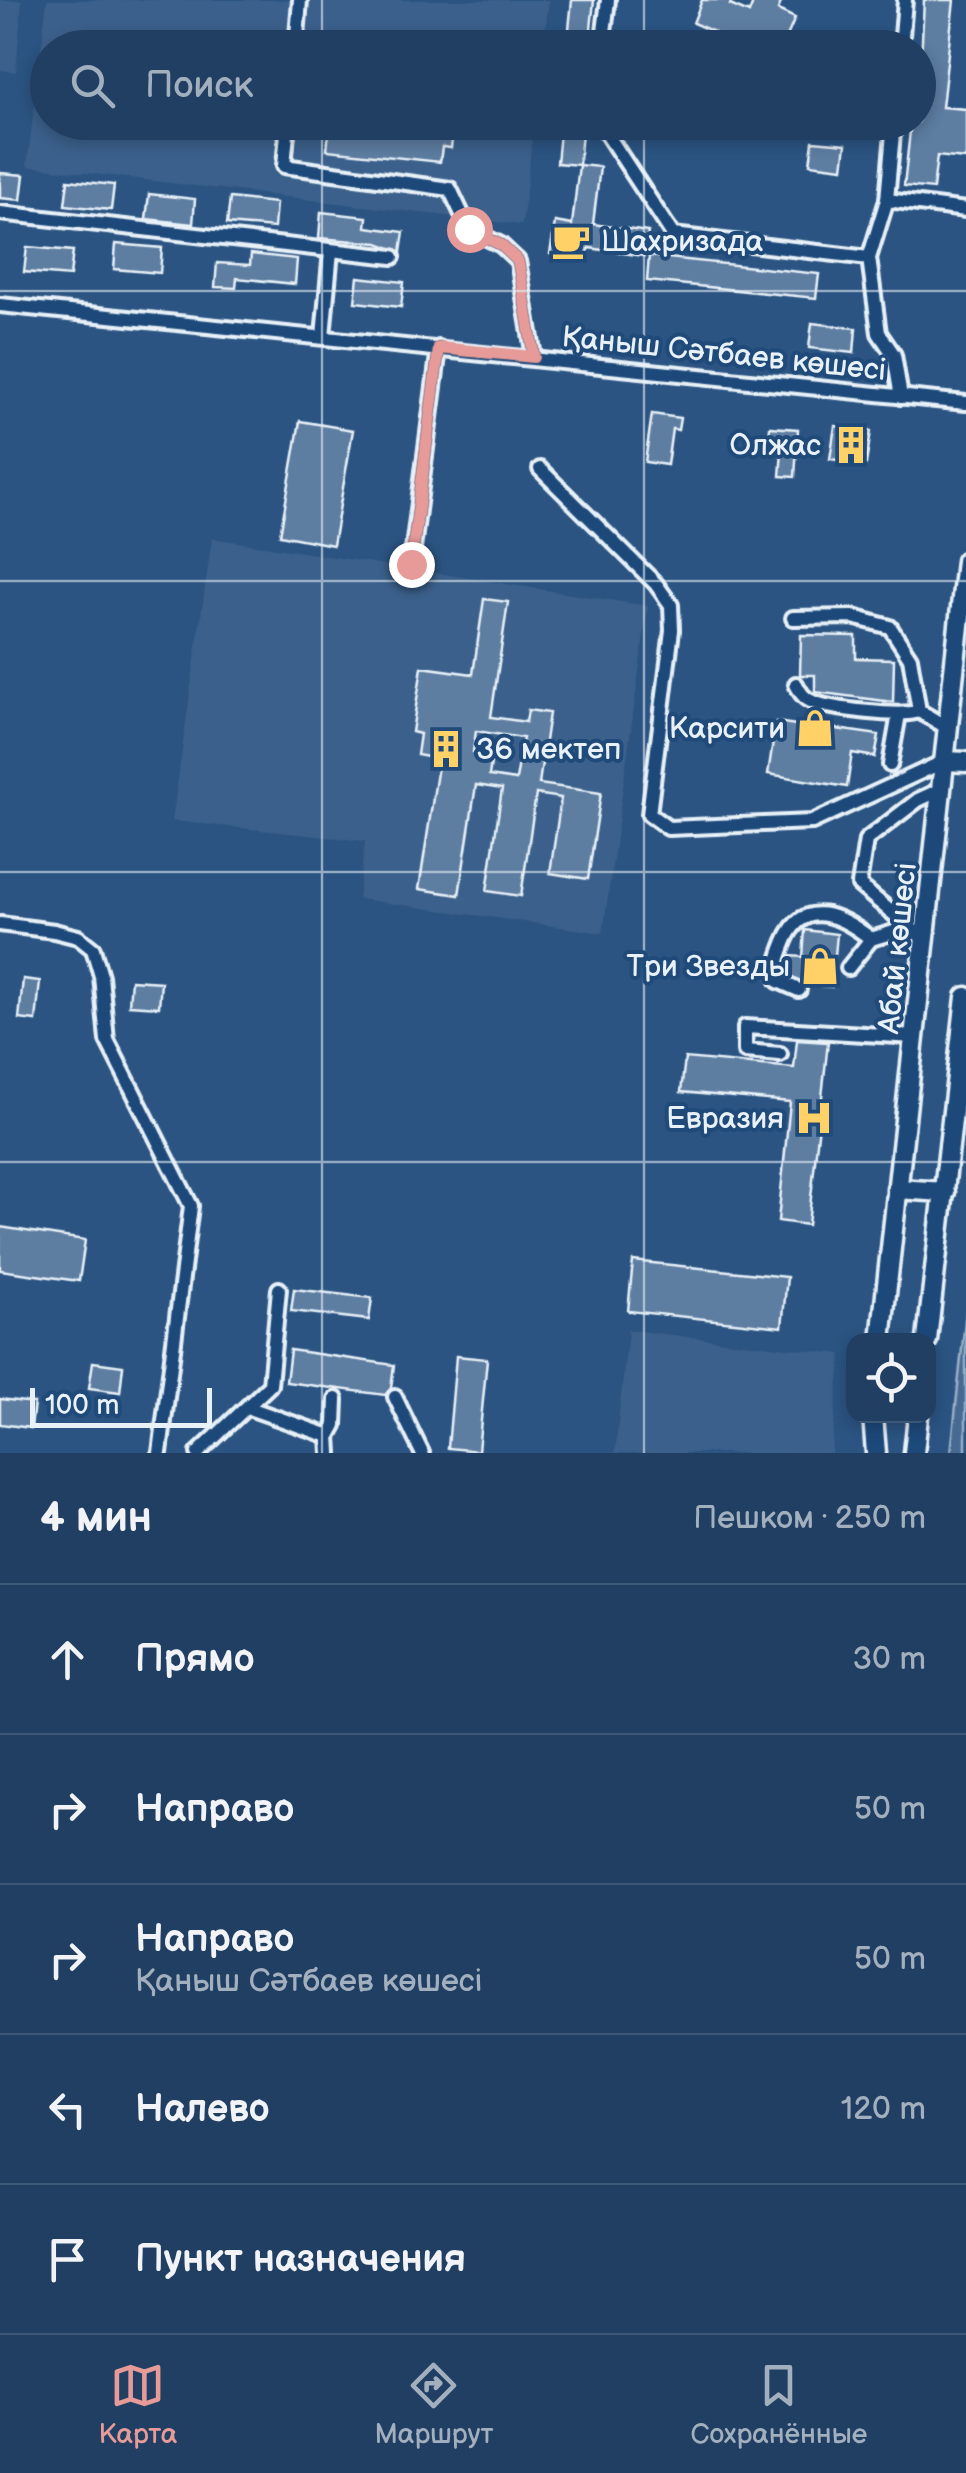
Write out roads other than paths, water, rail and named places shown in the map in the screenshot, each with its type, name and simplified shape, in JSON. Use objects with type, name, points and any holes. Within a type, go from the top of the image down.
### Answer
[{"type":"main road","name":"Абай көшесі","points":[[882,1333],[966,561]]},
{"type":"main road","points":[[945,761],[966,762]]},
{"type":"main road","points":[[928,1333],[966,997]]},
{"type":"main road","points":[[898,1189],[945,1192]]},
{"type":"main road","points":[[874,1423],[876,1453]]},
{"type":"main road","points":[[914,1453],[917,1423]]},
{"type":"street","points":[[298,30],[300,0]]},
{"type":"street","points":[[604,30],[608,0]]},
{"type":"street","points":[[903,30],[906,0]]},
{"type":"street","points":[[286,140],[284,166],[450,190],[469,229],[501,245],[518,261],[534,357]]},
{"type":"street","points":[[611,140],[673,235],[869,258]]},
{"type":"street","points":[[892,140],[887,200],[869,258],[879,333],[894,355],[901,397]]},
{"type":"street","points":[[887,200],[966,210]]},
{"type":"street","points":[[0,214],[393,257]]},
{"type":"street","points":[[323,336],[331,251]]},
{"type":"street","name":"Қаныш Сәтбаев көшесі","points":[[0,304],[966,404]]},
{"type":"street","points":[[411,564],[439,348]]},
{"type":"street","points":[[540,470],[656,584],[670,606],[672,630],[649,814],[668,828],[812,822],[945,761]]},
{"type":"street","points":[[793,618],[853,617],[890,628],[910,658],[919,711]]},
{"type":"street","points":[[796,684],[812,702],[899,714],[919,711],[948,728]]},
{"type":"street","points":[[890,765],[899,714]]},
{"type":"street","points":[[926,942],[859,885],[866,840],[918,800],[942,789]]},
{"type":"street","points":[[800,990],[778,981],[775,966],[798,917],[806,913],[844,921],[871,939]]},
{"type":"street","points":[[0,924],[54,931],[78,938],[93,948],[101,976],[107,1040],[191,1206],[160,1453]]},
{"type":"street","points":[[848,968],[871,939],[907,928]]},
{"type":"street","points":[[780,1054],[746,1051],[746,1027],[915,1037]]},
{"type":"street","points":[[198,1453],[270,1384],[280,1290]]},
{"type":"street","points":[[395,1397],[422,1453]]},
{"type":"street","points":[[330,1453],[328,1436],[336,1426],[336,1399]]},
{"type":"street","points":[[249,1408],[328,1436]]},
{"type":"place","name":"Шахризада","points":[[571,241]]},
{"type":"place","name":"Олжас","points":[[851,445]]},
{"type":"place","name":"Карсити","points":[[815,728]]},
{"type":"place","name":"36 мектеп","points":[[446,749]]},
{"type":"place","name":"Три Звезды","points":[[820,966]]},
{"type":"place","name":"Евразия","points":[[814,1118]]}]
